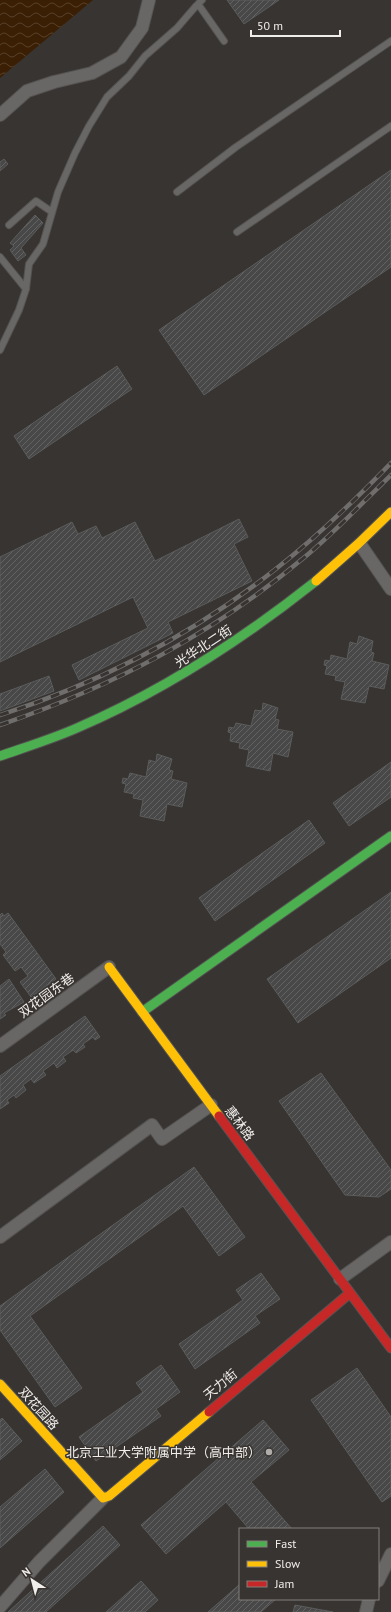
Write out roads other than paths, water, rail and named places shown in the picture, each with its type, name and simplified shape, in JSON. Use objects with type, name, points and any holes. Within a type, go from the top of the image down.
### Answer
[{"type":"street","points":[[0,114],[27,91],[54,82],[92,73],[121,57],[142,28],[149,0]]},
{"type":"street","name":"光华北二街","points":[[0,756],[87,723],[172,681],[225,648],[289,602],[360,544],[391,512]]},
{"type":"street","points":[[360,544],[391,588]]},
{"type":"street","points":[[142,1012],[391,836]]},
{"type":"street","name":"惠林路","points":[[109,967],[391,1348]]},
{"type":"street","name":"双花园东巷","points":[[0,1046],[109,967]]},
{"type":"street","points":[[0,1236],[152,1126],[162,1139],[210,1105]]},
{"type":"street","points":[[340,1279],[391,1242]]},
{"type":"street","name":"天力街","points":[[106,1497],[350,1293]]},
{"type":"street","name":"双花园路","points":[[0,1384],[106,1497]]},
{"type":"street","points":[[0,1607],[39,1562],[106,1497]]},
{"type":"street","points":[[379,1579],[391,1554]]},
{"type":"street","points":[[366,1612],[369,1600]]},
{"type":"lane","points":[[202,0],[198,4],[224,41]]},
{"type":"lane","points":[[0,350],[19,310],[26,289],[28,264],[43,244],[52,212],[75,153],[107,97],[130,76],[145,56],[177,28],[196,6]]},
{"type":"lane","points":[[177,192],[236,147],[391,42]]},
{"type":"lane","points":[[237,232],[391,126]]},
{"type":"lane","points":[[9,225],[36,201],[52,212]]},
{"type":"lane","points":[[0,257],[26,289]]},
{"type":"water","points":[[0,0],[93,0],[0,78]]},
{"type":"railway","points":[[0,715],[74,688],[110,672],[180,635],[213,614],[246,592],[307,543],[350,504],[391,463]]},
{"type":"railway","points":[[0,725],[42,710],[122,675],[161,655],[235,610],[306,556],[339,527],[391,475]]},
{"type":"place","name":"北京工业大学附属中学（高中部）","points":[[269,1452]]}]
